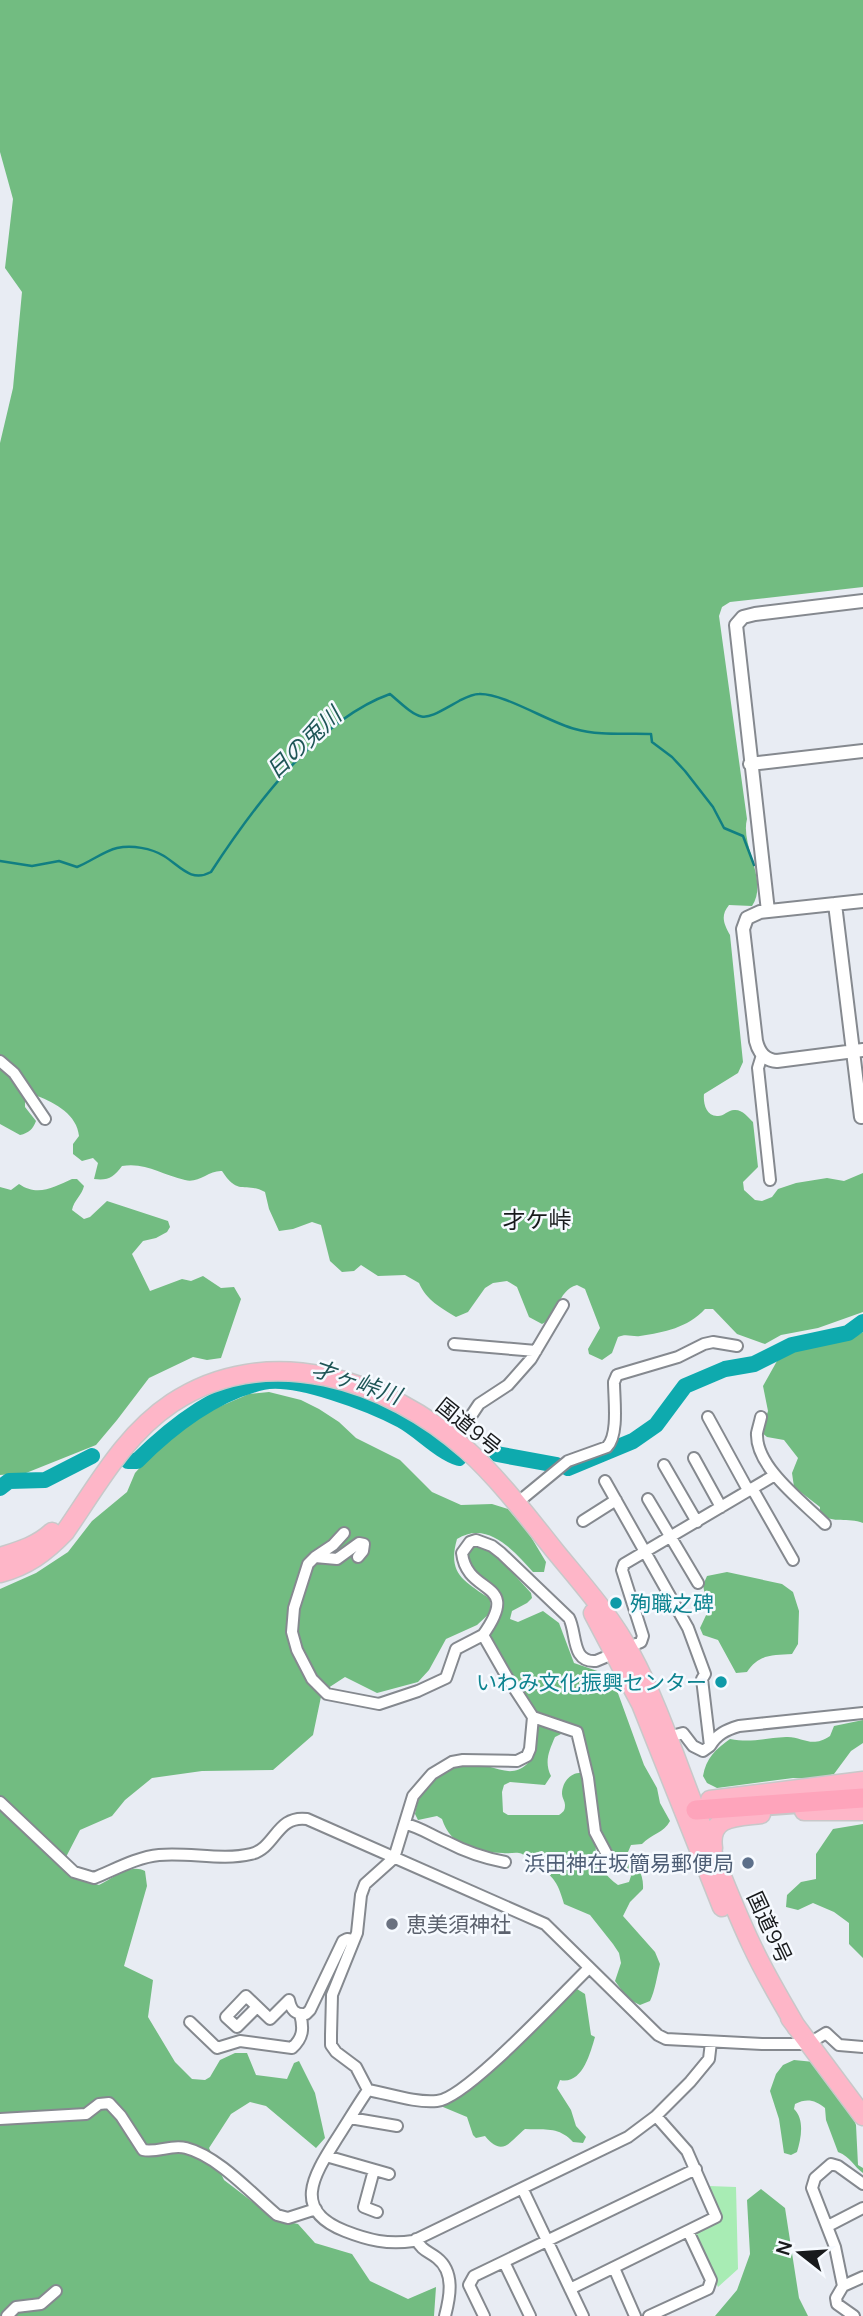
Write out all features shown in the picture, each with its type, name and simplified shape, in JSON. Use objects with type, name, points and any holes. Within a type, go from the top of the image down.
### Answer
[{"type":"highway","name":"国道9号","points":[[0,1573],[25,1564],[51,1546],[88,1499],[126,1443],[161,1411],[195,1389],[236,1375],[259,1371],[309,1372],[376,1392],[427,1419],[486,1468],[600,1606],[622,1651],[646,1716],[690,1811],[715,1857],[752,1948],[797,2028]]},
{"type":"highway","name":"国道9号","points":[[0,1557],[45,1539],[88,1499]]},
{"type":"highway","name":"国道9号","points":[[622,1651],[646,1684],[685,1777],[698,1848],[724,1911],[745,1952],[808,2044],[863,2116]]},
{"type":"highway","points":[[685,1777],[699,1794],[724,1799],[863,1796]]},
{"type":"highway","points":[[690,1811],[701,1804],[724,1799],[863,1781]]},
{"type":"highway","points":[[690,1811],[863,1796]]},
{"type":"highway","points":[[715,1857],[712,1842],[717,1825],[730,1818],[836,1810],[863,1811]]},
{"type":"highway","points":[[690,1811],[761,1814]]},
{"type":"street","points":[[768,911],[736,638],[738,620],[755,614],[863,601]]},
{"type":"street","points":[[750,764],[863,751]]},
{"type":"street","points":[[858,1051],[778,1061],[766,1059],[762,1055],[756,1041],[743,929],[747,918],[768,911],[863,901]]},
{"type":"street","points":[[835,904],[858,1051],[861,1117]]},
{"type":"street","points":[[762,1055],[758,1068],[770,1180]]},
{"type":"street","points":[[0,1061],[14,1073],[45,1119]]},
{"type":"street","points":[[455,1440],[479,1404],[509,1385],[536,1351],[563,1305]]},
{"type":"street","points":[[517,1503],[568,1461],[607,1447],[611,1443],[614,1429],[614,1382],[617,1375],[678,1357],[704,1344],[713,1342],[737,1346]]},
{"type":"street","points":[[454,1344],[536,1351]]},
{"type":"street","points":[[708,1417],[793,1560]]},
{"type":"street","points":[[761,1417],[757,1433],[759,1446],[775,1475],[825,1524]]},
{"type":"street","points":[[694,1458],[721,1507]]},
{"type":"street","points":[[664,1465],[696,1522]]},
{"type":"street","points":[[344,1533],[334,1545],[315,1557],[304,1571],[291,1627],[306,1669],[327,1694],[379,1704],[446,1678],[456,1649],[483,1635],[495,1619],[498,1601],[495,1594],[473,1577],[466,1567],[462,1553],[470,1542],[476,1540],[492,1546],[569,1618],[576,1646],[582,1658],[590,1661],[641,1642],[643,1636],[622,1570],[624,1564],[775,1475]]},
{"type":"street","points":[[605,1481],[688,1628],[705,1674],[702,1679],[710,1746]]},
{"type":"street","points":[[648,1499],[698,1583]]},
{"type":"street","points":[[583,1521],[616,1500]]},
{"type":"street","points":[[315,1557],[337,1559],[359,1543],[364,1544],[358,1557]]},
{"type":"street","points":[[483,1635],[533,1717],[577,1732],[588,1778],[596,1832],[611,1862]]},
{"type":"street","points":[[668,1737],[683,1733],[693,1746],[703,1751],[726,1729],[863,1713]]},
{"type":"street","points":[[368,2090],[356,2067],[331,2045],[332,1995],[355,1940],[365,1884],[394,1858],[414,1796],[425,1780],[443,1767],[463,1760],[517,1761],[527,1756],[533,1717]]},
{"type":"street","points":[[0,1802],[75,1872],[94,1878],[142,1858],[159,1855],[233,1855],[260,1851],[284,1824],[297,1818],[307,1819],[545,1924],[658,2035],[677,2041],[808,2044],[826,2033],[839,2045],[863,2047]]},
{"type":"street","points":[[406,1824],[423,1828],[480,1858],[505,1862]]},
{"type":"street","points":[[257,2007],[270,2019],[289,2000],[290,2008],[300,2014],[306,2014],[343,1941],[355,1940]]},
{"type":"street","points":[[368,2090],[423,2101],[439,2101],[456,2095],[589,1968]]},
{"type":"street","points":[[190,2022],[217,2048],[240,2041],[292,2048],[300,2040],[302,2032],[300,2014]]},
{"type":"street","points":[[368,2090],[326,2156],[311,2186],[311,2198],[316,2209],[330,2225],[379,2243],[401,2243],[416,2239],[523,2190],[628,2137],[656,2116],[709,2059],[711,2042]]},
{"type":"street","points":[[0,2119],[86,2114],[100,2104],[109,2103],[121,2116],[143,2150],[152,2152],[166,2147],[182,2147],[198,2152],[212,2160],[277,2215],[288,2218],[316,2209]]},
{"type":"street","points":[[570,2288],[716,2217],[688,2151],[656,2116]]},
{"type":"street","points":[[350,2118],[397,2126]]},
{"type":"street","points":[[326,2156],[388,2174]]},
{"type":"street","points":[[843,2286],[835,2247],[812,2188],[815,2178],[831,2164],[835,2164],[863,2185]]},
{"type":"street","points":[[484,2316],[469,2285],[474,2276],[696,2169]]},
{"type":"street","points":[[374,2170],[364,2207],[377,2212]]},
{"type":"street","points":[[523,2190],[583,2316]]},
{"type":"street","points":[[828,2226],[863,2208]]},
{"type":"street","points":[[649,2316],[708,2289],[711,2280],[688,2231]]},
{"type":"street","points":[[416,2239],[425,2252],[437,2258],[449,2278],[451,2288],[445,2316]]},
{"type":"street","points":[[504,2262],[530,2316]]},
{"type":"street","points":[[614,2268],[635,2316]]},
{"type":"street","points":[[854,2316],[836,2304],[836,2298],[843,2286],[863,2277]]},
{"type":"street","points":[[8,2316],[16,2307],[41,2304],[56,2291]]},
{"type":"green space","points":[[0,0],[863,0],[863,587],[730,602],[722,607],[719,616],[747,819],[747,840],[757,885],[752,906],[729,905],[724,916],[730,935],[743,1062],[738,1073],[704,1094],[704,1098],[710,1114],[719,1116],[737,1110],[753,1122],[758,1167],[743,1182],[744,1190],[755,1200],[762,1201],[772,1197],[778,1189],[796,1183],[827,1178],[844,1181],[863,1173],[863,1312],[818,1328],[781,1335],[765,1344],[737,1334],[713,1309],[705,1309],[691,1321],[675,1328],[640,1336],[618,1337],[612,1353],[602,1360],[589,1354],[588,1349],[600,1328],[585,1289],[577,1285],[565,1293],[552,1316],[542,1324],[529,1317],[517,1287],[507,1281],[493,1283],[485,1288],[468,1312],[456,1317],[434,1303],[419,1283],[405,1275],[378,1276],[361,1265],[354,1271],[342,1272],[330,1261],[321,1225],[312,1222],[279,1231],[265,1192],[233,1184],[222,1171],[190,1181],[131,1165],[122,1166],[107,1179],[94,1179],[98,1163],[93,1158],[82,1161],[73,1154],[73,1144],[79,1136],[70,1116],[58,1106],[37,1096],[25,1102],[25,1107],[36,1121],[28,1132],[20,1135],[0,1124],[0,443],[13,388],[22,292],[5,268],[13,199],[0,152]]},
{"type":"green space","points":[[77,1179],[84,1186],[72,1210],[84,1219],[90,1217],[107,1201],[168,1221],[170,1227],[167,1232],[143,1241],[132,1254],[150,1291],[182,1279],[191,1281],[203,1276],[221,1288],[234,1287],[241,1299],[221,1358],[207,1360],[193,1357],[149,1378],[96,1445],[26,1473],[0,1475],[0,1187],[11,1190],[19,1184],[39,1190],[52,1188]]},
{"type":"green space","points":[[863,1332],[863,1523],[830,1519],[820,1514],[820,1507],[794,1487],[792,1473],[798,1458],[784,1440],[767,1437],[761,1432],[768,1411],[763,1386],[777,1361],[802,1345],[849,1340]]},
{"type":"green space","points":[[269,1392],[301,1400],[319,1409],[339,1422],[356,1438],[400,1460],[432,1492],[461,1505],[492,1504],[508,1509],[528,1532],[546,1562],[544,1572],[533,1572],[509,1547],[490,1536],[468,1534],[457,1539],[454,1551],[456,1569],[465,1581],[490,1599],[491,1612],[477,1625],[446,1639],[429,1670],[418,1682],[377,1693],[345,1677],[322,1692],[313,1735],[273,1770],[202,1771],[152,1778],[125,1800],[112,1816],[80,1830],[66,1857],[80,1879],[99,1885],[128,1870],[145,1871],[147,1886],[124,1966],[153,1980],[148,2017],[175,2062],[192,2079],[205,2080],[210,2077],[220,2060],[235,2053],[247,2053],[256,2075],[287,2079],[294,2063],[299,2061],[315,2093],[325,2138],[316,2148],[266,2106],[250,2102],[231,2114],[209,2148],[224,2180],[275,2219],[298,2224],[315,2243],[352,2254],[370,2281],[408,2299],[436,2287],[434,2316],[0,2316],[0,1589],[36,1573],[68,1552],[92,1521],[127,1492],[135,1473],[153,1453],[193,1418],[249,1394]]},
{"type":"green space","points":[[479,1543],[491,1549],[531,1593],[532,1598],[512,1611],[510,1619],[518,1622],[543,1611],[559,1623],[574,1663],[606,1674],[615,1685],[644,1765],[657,1788],[660,1803],[670,1821],[642,1844],[631,1845],[628,1852],[641,1874],[643,1889],[630,1902],[623,1916],[655,1952],[660,1964],[650,2001],[640,2005],[628,1999],[615,1981],[621,1963],[613,1944],[590,1915],[564,1904],[559,1889],[545,1871],[525,1855],[483,1851],[466,1846],[452,1836],[442,1819],[437,1816],[418,1820],[415,1814],[425,1788],[447,1768],[473,1762],[505,1771],[520,1769],[532,1756],[538,1727],[541,1725],[562,1730],[561,1734],[555,1737],[549,1752],[548,1766],[551,1776],[545,1785],[510,1782],[504,1785],[503,1812],[508,1815],[559,1815],[565,1809],[562,1789],[566,1781],[572,1775],[584,1773],[598,1862],[608,1877],[618,1885],[629,1882],[631,1876],[599,1829],[580,1732],[548,1720],[536,1712],[513,1681],[490,1636],[502,1602],[497,1590],[473,1572],[465,1554],[470,1546]]},
{"type":"green space","points":[[727,1572],[782,1584],[793,1592],[799,1611],[798,1644],[792,1654],[767,1657],[756,1662],[747,1672],[736,1673],[718,1640],[703,1635],[700,1628],[708,1611],[703,1585],[707,1576]]},
{"type":"green space","points":[[863,1720],[863,1743],[851,1751],[834,1774],[816,1779],[793,1778],[717,1788],[707,1783],[703,1776],[712,1754],[730,1739],[792,1737],[817,1742],[830,1736],[834,1726]]},
{"type":"green space","points":[[863,1824],[863,1958],[849,1944],[849,1923],[834,1912],[813,1903],[798,1910],[786,1907],[787,1895],[801,1882],[816,1879],[816,1854],[833,1829]]},
{"type":"green space","points":[[577,1989],[585,1994],[591,2035],[595,2037],[584,2067],[574,2078],[560,2080],[557,2088],[571,2110],[576,2126],[586,2137],[583,2143],[573,2142],[562,2133],[544,2129],[525,2129],[502,2147],[491,2143],[485,2136],[476,2138],[467,2117],[443,2107],[443,2104],[459,2098],[568,1994]]},
{"type":"green space","points":[[794,2060],[814,2062],[853,2117],[856,2125],[858,2165],[863,2168],[863,2173],[838,2152],[826,2120],[825,2108],[814,2102],[803,2101],[795,2104],[794,2109],[801,2124],[800,2141],[797,2152],[791,2155],[784,2153],[779,2119],[770,2091],[776,2074],[783,2065]]},
{"type":"green space","points":[[709,2186],[736,2187],[738,2269],[718,2287],[694,2235],[722,2220]]},
{"type":"green space","points":[[761,2189],[785,2208],[799,2298],[808,2316],[715,2316],[737,2290],[750,2254],[747,2200]]},
{"type":"waterway","name":"日の兎川","points":[[0,861],[32,866],[59,861],[77,867],[112,849],[135,847],[159,853],[186,872],[197,876],[204,875],[211,872],[246,821],[288,769],[337,724],[390,694],[410,711],[423,717],[437,713],[466,697],[479,694],[501,698],[565,726],[584,731],[651,734],[652,742],[672,757],[713,807],[724,828],[743,836],[754,865]]},
{"type":"waterway","name":"才ヶ峠川","points":[[568,1468],[633,1441],[656,1425],[685,1386],[725,1369],[754,1364],[792,1345],[848,1333],[863,1322]]},
{"type":"waterway","name":"才ヶ峠川","points":[[128,1461],[137,1461],[179,1424],[211,1403],[245,1387],[277,1381],[333,1392],[371,1406],[401,1420],[444,1451],[459,1458]]},
{"type":"waterway","name":"才ヶ峠川","points":[[497,1454],[557,1465]]},
{"type":"waterway","name":"才ヶ峠川","points":[[0,1488],[9,1481],[45,1480],[92,1456]]},
{"type":"place","name":"殉職之碑","points":[[616,1603]]},
{"type":"place","name":"いわみ文化振興センター","points":[[721,1682]]},
{"type":"place","name":"浜田神在坂簡易郵便局","points":[[748,1863]]},
{"type":"place","name":"恵美須神社","points":[[392,1924]]},
{"type":"district","name":"才ケ峠","points":[[537,1219]]}]
